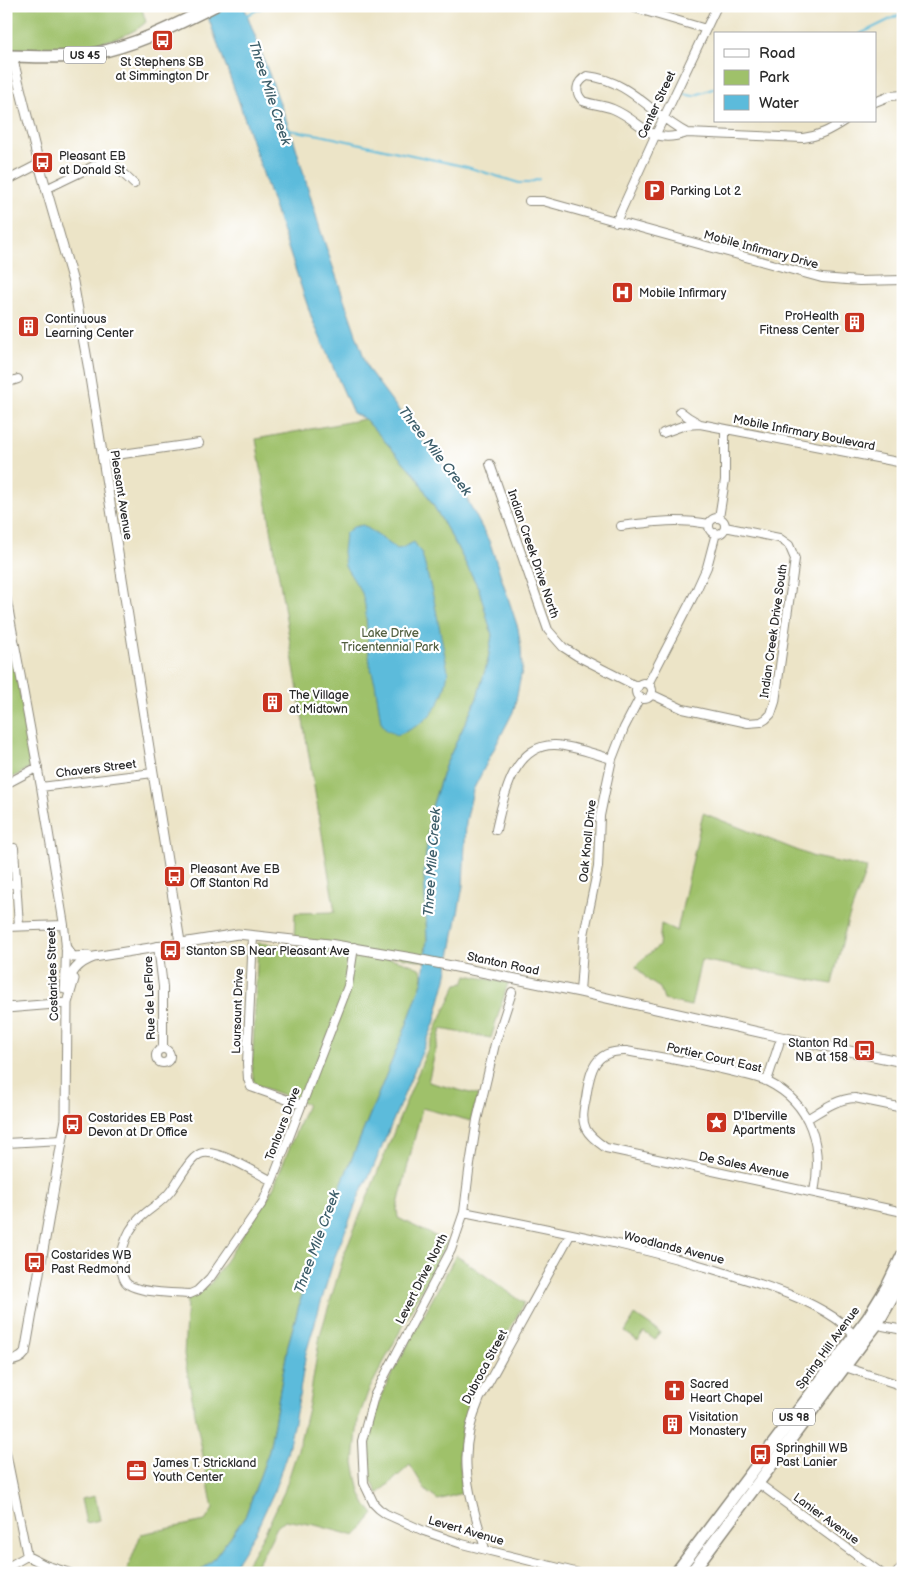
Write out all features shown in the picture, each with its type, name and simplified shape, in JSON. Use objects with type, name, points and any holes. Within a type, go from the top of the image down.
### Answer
[{"type":"main road","name":"US 45","points":[[9,56],[67,56],[90,54],[116,48],[155,35],[214,6]]},
{"type":"main road","name":"Spring Hill Avenue","points":[[872,1321],[903,1254]]},
{"type":"main road","name":"Spring Hill Avenue","points":[[690,1573],[758,1483],[795,1425],[903,1279]]},
{"type":"main road","name":"Spring Hill Avenue","points":[[676,1573],[795,1425],[845,1367],[859,1339]]},
{"type":"street","points":[[628,6],[706,29]]},
{"type":"street","name":"Center Street","points":[[616,222],[717,6]]},
{"type":"street","name":"Pleasant Avenue","points":[[9,56],[73,282],[180,942]]},
{"type":"street","points":[[687,133],[663,119],[631,92],[607,81],[587,76],[577,86],[577,92],[583,101],[613,109],[655,136],[672,137],[687,133],[803,138],[814,137],[828,132],[843,122]]},
{"type":"street","points":[[876,102],[890,96],[903,95]]},
{"type":"street","points":[[46,190],[104,161],[112,163],[134,184]]},
{"type":"street","points":[[6,181],[39,164]]},
{"type":"street","name":"Mobile Infirmary Drive","points":[[529,201],[543,201],[822,278],[859,282],[903,280]]},
{"type":"street","points":[[6,383],[18,379]]},
{"type":"street","name":"Mobile Infirmary Boulevard","points":[[680,411],[700,424]]},
{"type":"street","name":"Mobile Infirmary Boulevard","points":[[663,433],[685,425],[700,424],[903,463]]},
{"type":"street","points":[[719,518],[725,480],[725,429]]},
{"type":"street","points":[[102,457],[199,443]]},
{"type":"street","name":"Indian Creek Drive North","points":[[490,464],[548,630],[563,647],[577,656],[638,686]]},
{"type":"street","points":[[709,524],[712,520],[719,518]]},
{"type":"street","points":[[709,524],[711,531],[720,533],[725,527],[723,520],[719,518]]},
{"type":"street","points":[[621,526],[665,520],[709,524]]},
{"type":"street","name":"Indian Creek Drive South","points":[[651,694],[683,709],[748,723],[761,722],[771,714],[775,702],[796,559],[789,545],[779,538],[725,527]]},
{"type":"street","points":[[648,684],[704,574],[716,533]]},
{"type":"street","name":"Costarides Street","points":[[6,596],[42,787],[64,925],[67,1003],[66,1119],[25,1353],[22,1358],[6,1362]]},
{"type":"street","points":[[643,683],[648,684],[651,687],[651,694],[648,698],[640,697],[637,694],[638,686],[643,683]]},
{"type":"street","name":"Oak Knoll Drive","points":[[580,992],[584,935],[598,867],[600,816],[612,759],[624,728],[640,697]]},
{"type":"street","points":[[496,830],[506,790],[524,757],[536,749],[554,745],[612,759]]},
{"type":"street","name":"Chavers Street","points":[[6,784],[38,767]]},
{"type":"street","name":"Chavers Street","points":[[42,787],[153,774]]},
{"type":"street","points":[[14,848],[19,926]]},
{"type":"street","points":[[6,884],[16,884]]},
{"type":"street","points":[[6,927],[64,925]]},
{"type":"street","name":"Stanton Road","points":[[66,948],[73,957],[94,957],[238,934],[354,948],[580,992],[903,1062]]},
{"type":"street","name":"Loursaunt Drive","points":[[253,936],[248,1079],[251,1087],[302,1104]]},
{"type":"street","name":"Rue de LeFlore","points":[[158,946],[162,988],[163,1049]]},
{"type":"street","name":"Tonlours Drive","points":[[272,1181],[244,1165],[213,1153],[202,1153],[195,1156],[169,1194],[138,1219],[128,1236],[123,1251],[121,1270],[126,1283],[134,1289],[190,1294],[197,1292],[210,1278],[258,1209],[272,1181],[348,986],[354,948]]},
{"type":"street","points":[[6,1008],[67,1003],[76,976],[94,957]]},
{"type":"street","name":"Stanton Road","points":[[65,989],[74,968],[81,962],[94,957]]},
{"type":"street","name":"Levert Drive North","points":[[364,1484],[362,1441],[374,1396],[451,1250],[460,1229],[477,1120],[496,1044],[512,992]]},
{"type":"street","points":[[767,1081],[779,1044]]},
{"type":"street","name":"Portier Court East","points":[[587,1130],[583,1115],[588,1080],[594,1065],[602,1056],[612,1050],[724,1069],[767,1081],[791,1097],[807,1119],[818,1151],[817,1178],[814,1192]]},
{"type":"street","points":[[807,1119],[830,1104],[848,1098],[903,1108]]},
{"type":"street","name":"De Sales Avenue","points":[[587,1130],[600,1144],[615,1150],[903,1212]]},
{"type":"street","points":[[6,1143],[62,1140]]},
{"type":"street","name":"Woodlands Avenue","points":[[464,1212],[675,1258],[751,1281],[784,1293],[828,1314],[837,1319],[859,1339]]},
{"type":"street","name":"Dubroca Street","points":[[485,1549],[468,1489],[466,1450],[471,1418],[480,1398],[570,1235]]},
{"type":"street","points":[[872,1321],[903,1330]]},
{"type":"street","points":[[845,1367],[903,1386]]},
{"type":"street","points":[[6,1452],[27,1556]]},
{"type":"street","name":"Lanier Avenue","points":[[758,1483],[881,1573]]},
{"type":"street","name":"Levert Avenue","points":[[364,1484],[374,1504],[386,1514],[424,1531],[462,1544],[579,1573]]},
{"type":"street","points":[[6,1568],[27,1556]]},
{"type":"street","points":[[27,1556],[45,1565],[70,1573]]},
{"type":"street","points":[[897,1573],[903,1565]]},
{"type":"green space","points":[[6,6],[141,6],[146,22],[134,31],[100,43],[39,50],[6,50]]},
{"type":"green space","name":"Lake Drive Tricentennial Park","points":[[365,419],[417,477],[479,589],[492,635],[488,660],[477,698],[445,766],[430,813],[424,875],[427,939],[424,961],[294,940],[295,913],[335,912],[256,439]]},
{"type":"green space","points":[[6,619],[33,764],[32,767],[6,781]]},
{"type":"green space","points":[[703,813],[814,857],[867,868],[847,923],[832,984],[701,960],[691,1006],[664,1000],[660,988],[649,981],[636,967],[639,962],[659,946],[661,924],[677,931]]},
{"type":"green space","points":[[258,943],[391,958],[421,969],[423,980],[405,1029],[315,1248],[288,1345],[269,1451],[245,1517],[213,1560],[198,1573],[126,1573],[141,1534],[205,1521],[213,1509],[184,1355],[187,1300],[211,1283],[267,1199],[307,1104],[257,1085],[254,1082],[252,1070]]},
{"type":"green space","points":[[467,975],[508,983],[491,1038],[441,1029],[428,1082],[478,1095],[471,1121],[422,1108],[397,1209],[398,1218],[447,1242],[368,1392],[358,1420],[354,1463],[360,1492],[366,1505],[374,1514],[355,1536],[315,1525],[285,1520],[277,1527],[251,1573],[239,1573],[251,1557],[266,1530],[284,1492],[298,1449],[309,1404],[320,1335],[345,1252],[438,1024],[457,984],[464,983]]},
{"type":"green space","points":[[456,1255],[524,1303],[473,1397],[465,1417],[459,1449],[462,1493],[438,1500],[427,1492],[410,1465],[378,1494],[370,1477],[368,1455],[373,1421],[382,1393]]},
{"type":"green space","points":[[635,1315],[660,1332],[655,1340],[644,1332],[638,1341],[625,1332]]},
{"type":"green space","points":[[95,1496],[100,1520],[86,1523],[81,1499]]},
{"type":"water","name":"Three Mile Creek","points":[[204,6],[244,6],[295,144],[320,229],[368,369],[418,436],[459,484],[490,543],[518,628],[522,670],[514,710],[473,790],[466,822],[463,886],[446,979],[434,1024],[373,1168],[360,1194],[334,1259],[306,1353],[287,1454],[273,1494],[256,1531],[227,1573],[198,1573],[213,1560],[245,1517],[269,1451],[288,1345],[315,1248],[405,1029],[423,980],[427,939],[424,875],[430,813],[445,766],[477,698],[488,660],[492,635],[479,589],[417,477],[365,419],[353,413],[312,319],[239,102]]},
{"type":"water","points":[[363,525],[397,549],[414,542],[422,554],[434,600],[448,671],[443,693],[433,711],[418,725],[397,735],[386,730],[381,722],[370,665],[365,605],[362,593],[345,566],[343,552],[345,534],[353,527]]},
{"type":"waterway","points":[[245,16],[265,6]]},
{"type":"waterway","points":[[864,32],[903,13]]},
{"type":"waterway","points":[[684,94],[693,96],[714,88]]},
{"type":"waterway","name":"Three Mile Creek","points":[[289,130],[467,167],[519,183],[528,183],[539,179]]},
{"type":"place","name":"St Stephens SB at Simmington Dr","points":[[162,41]]},
{"type":"place","name":"Pleasant EB at Donald St","points":[[43,163]]},
{"type":"place","name":"Parking Lot 2","points":[[654,191]]},
{"type":"place","name":"Mobile Infirmary","points":[[623,293]]},
{"type":"place","name":"ProHealth Fitness Center","points":[[855,323]]},
{"type":"place","name":"Continuous Learning Center","points":[[29,326]]},
{"type":"place","name":"The Village at Midtown","points":[[273,702]]},
{"type":"place","name":"Pleasant Ave EB Off Stanton Rd","points":[[174,876]]},
{"type":"place","name":"Stanton SB Near Pleasant Ave","points":[[170,951]]},
{"type":"place","name":"Stanton Rd NB at 158","points":[[864,1050]]},
{"type":"place","name":"D'Iberville Apartments","points":[[717,1123]]},
{"type":"place","name":"Costarides EB Past Devon at Dr Office","points":[[72,1125]]},
{"type":"place","name":"Costarides WB Past Redmond","points":[[35,1262]]},
{"type":"place","name":"Sacred Heart Chapel","points":[[674,1391]]},
{"type":"place","name":"Visitation Monastery","points":[[673,1424]]},
{"type":"place","name":"Springhill WB Past Lanier","points":[[760,1455]]},
{"type":"place","name":"James T. Strickland Youth Center","points":[[137,1470]]}]
